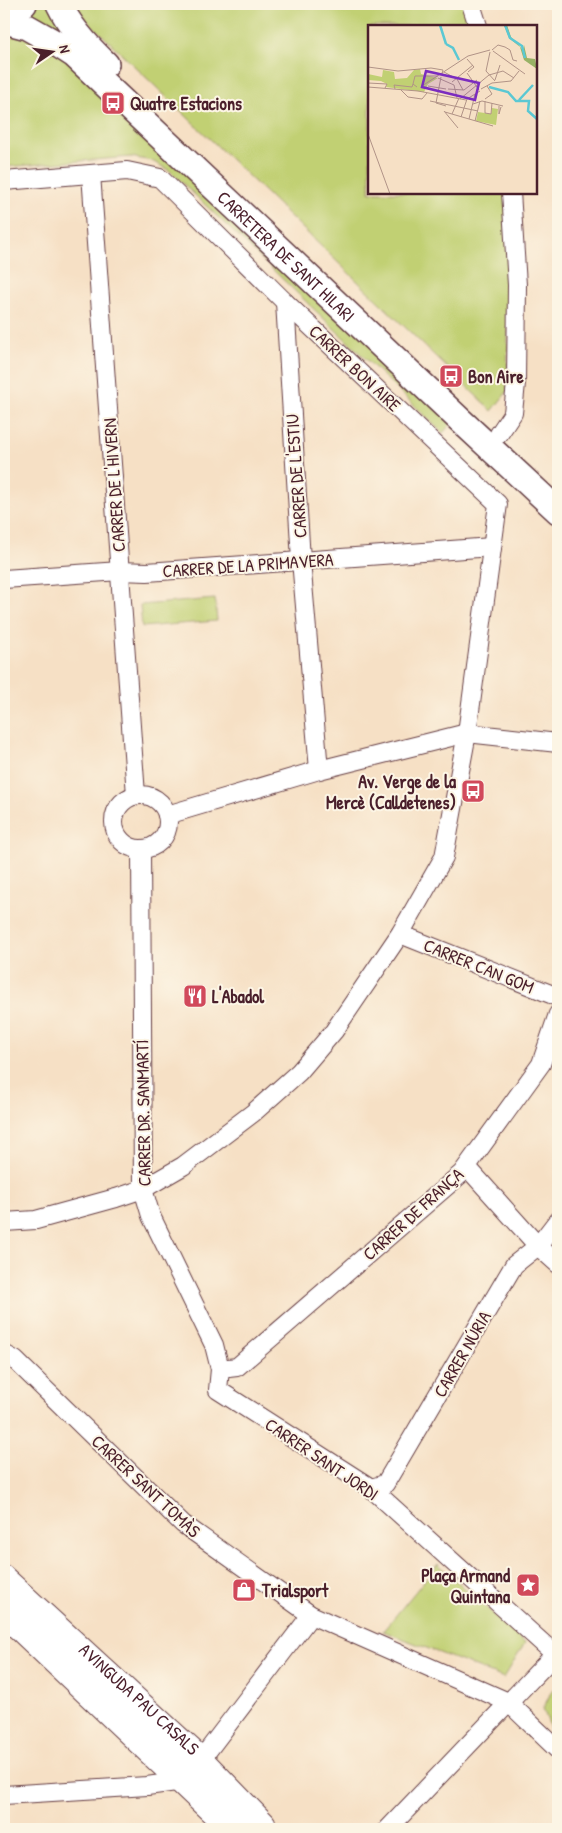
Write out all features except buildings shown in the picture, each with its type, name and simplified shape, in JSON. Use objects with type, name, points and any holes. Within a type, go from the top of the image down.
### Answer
[{"type":"street","points":[[4,20],[24,4]]},
{"type":"street","name":"CARRETERA DE SANT HILARI","points":[[59,4],[64,15],[88,47],[558,491]]},
{"type":"street","points":[[471,4],[478,25]]},
{"type":"street","name":"CARRETERA DE SANT HILARI","points":[[4,20],[27,27],[74,55],[459,420],[558,511]]},
{"type":"street","name":"CARRER BON AIRE","points":[[4,181],[127,171],[160,178],[285,302],[498,504],[466,734],[444,857],[400,934],[334,1031],[299,1072],[253,1113],[183,1166],[143,1189],[36,1220],[4,1222]]},
{"type":"street","name":"CARRER DE L'HIVERN","points":[[92,174],[136,795]]},
{"type":"street","points":[[499,434],[513,413],[516,383],[517,285],[511,194]]},
{"type":"street","name":"CARRER DE L'ESTIU","points":[[285,302],[301,560],[319,770]]},
{"type":"street","name":"CARRER DE LA PRIMAVERA","points":[[4,579],[120,571],[147,572],[492,547]]},
{"type":"street","points":[[167,815],[319,770],[466,734],[558,743]]},
{"type":"street","points":[[136,795],[152,798],[164,808],[167,815],[168,825],[166,834],[159,843],[151,848],[132,848],[118,836],[115,828],[117,810],[123,803],[136,795]]},
{"type":"street","name":"CARRER DR. SANMARTÍ","points":[[141,849],[143,1189],[151,1216],[214,1345],[220,1369],[218,1390]]},
{"type":"street","name":"CARRER CAN GOM","points":[[400,934],[558,997]]},
{"type":"street","name":"CARRER DE FRANÇA","points":[[220,1369],[237,1367],[454,1180],[466,1167],[541,1064],[558,1014]]},
{"type":"street","points":[[466,1167],[538,1246],[558,1264]]},
{"type":"street","name":"CARRER NÚRIA","points":[[371,1488],[385,1484],[514,1265],[538,1246],[558,1220]]},
{"type":"street","name":"CARRER SANT TOMÀS","points":[[8,1356],[183,1524],[311,1615],[508,1702]]},
{"type":"street","name":"CARRER SANT JORDI","points":[[218,1390],[371,1488],[557,1654]]},
{"type":"street","name":"AVINGUDA PAU CASALS","points":[[4,1574],[203,1757],[266,1822],[266,1829]]},
{"type":"street","name":"AVINGUDA PAU CASALS","points":[[4,1594],[252,1829]]},
{"type":"street","points":[[203,1757],[311,1615]]},
{"type":"street","name":"AVINGUDA PAU CASALS","points":[[4,1618],[226,1829]]},
{"type":"street","points":[[388,1829],[508,1702],[557,1654]]},
{"type":"street","points":[[508,1702],[558,1750]]},
{"type":"street","points":[[4,1795],[147,1786],[176,1782]]},
{"type":"green space","points":[[36,4],[49,4],[72,38],[30,22],[27,12]]},
{"type":"green space","points":[[70,4],[470,4],[475,25],[368,25],[368,194],[510,194],[507,392],[492,411]]},
{"type":"green space","points":[[4,34],[21,36],[57,50],[454,420],[443,433],[170,171],[152,161],[131,157],[4,167]]},
{"type":"green space","points":[[215,599],[217,621],[142,627],[140,605]]},
{"type":"green space","points":[[438,1564],[525,1643],[504,1678],[383,1631]]},
{"type":"green space","points":[[558,1688],[558,1735],[551,1729],[543,1709],[552,1690]]},
{"type":"place","name":"Quatre Estacions","points":[[113,103]]},
{"type":"place","name":"Bon Aire","points":[[451,376]]},
{"type":"place","name":"Av. Verge de la Mercè (Calldetenes)","points":[[473,791]]},
{"type":"place","name":"L'Abadol","points":[[195,996]]},
{"type":"place","name":"Plaça Armand Quintana","points":[[528,1585]]},
{"type":"place","name":"Trialsport","points":[[244,1590]]}]
